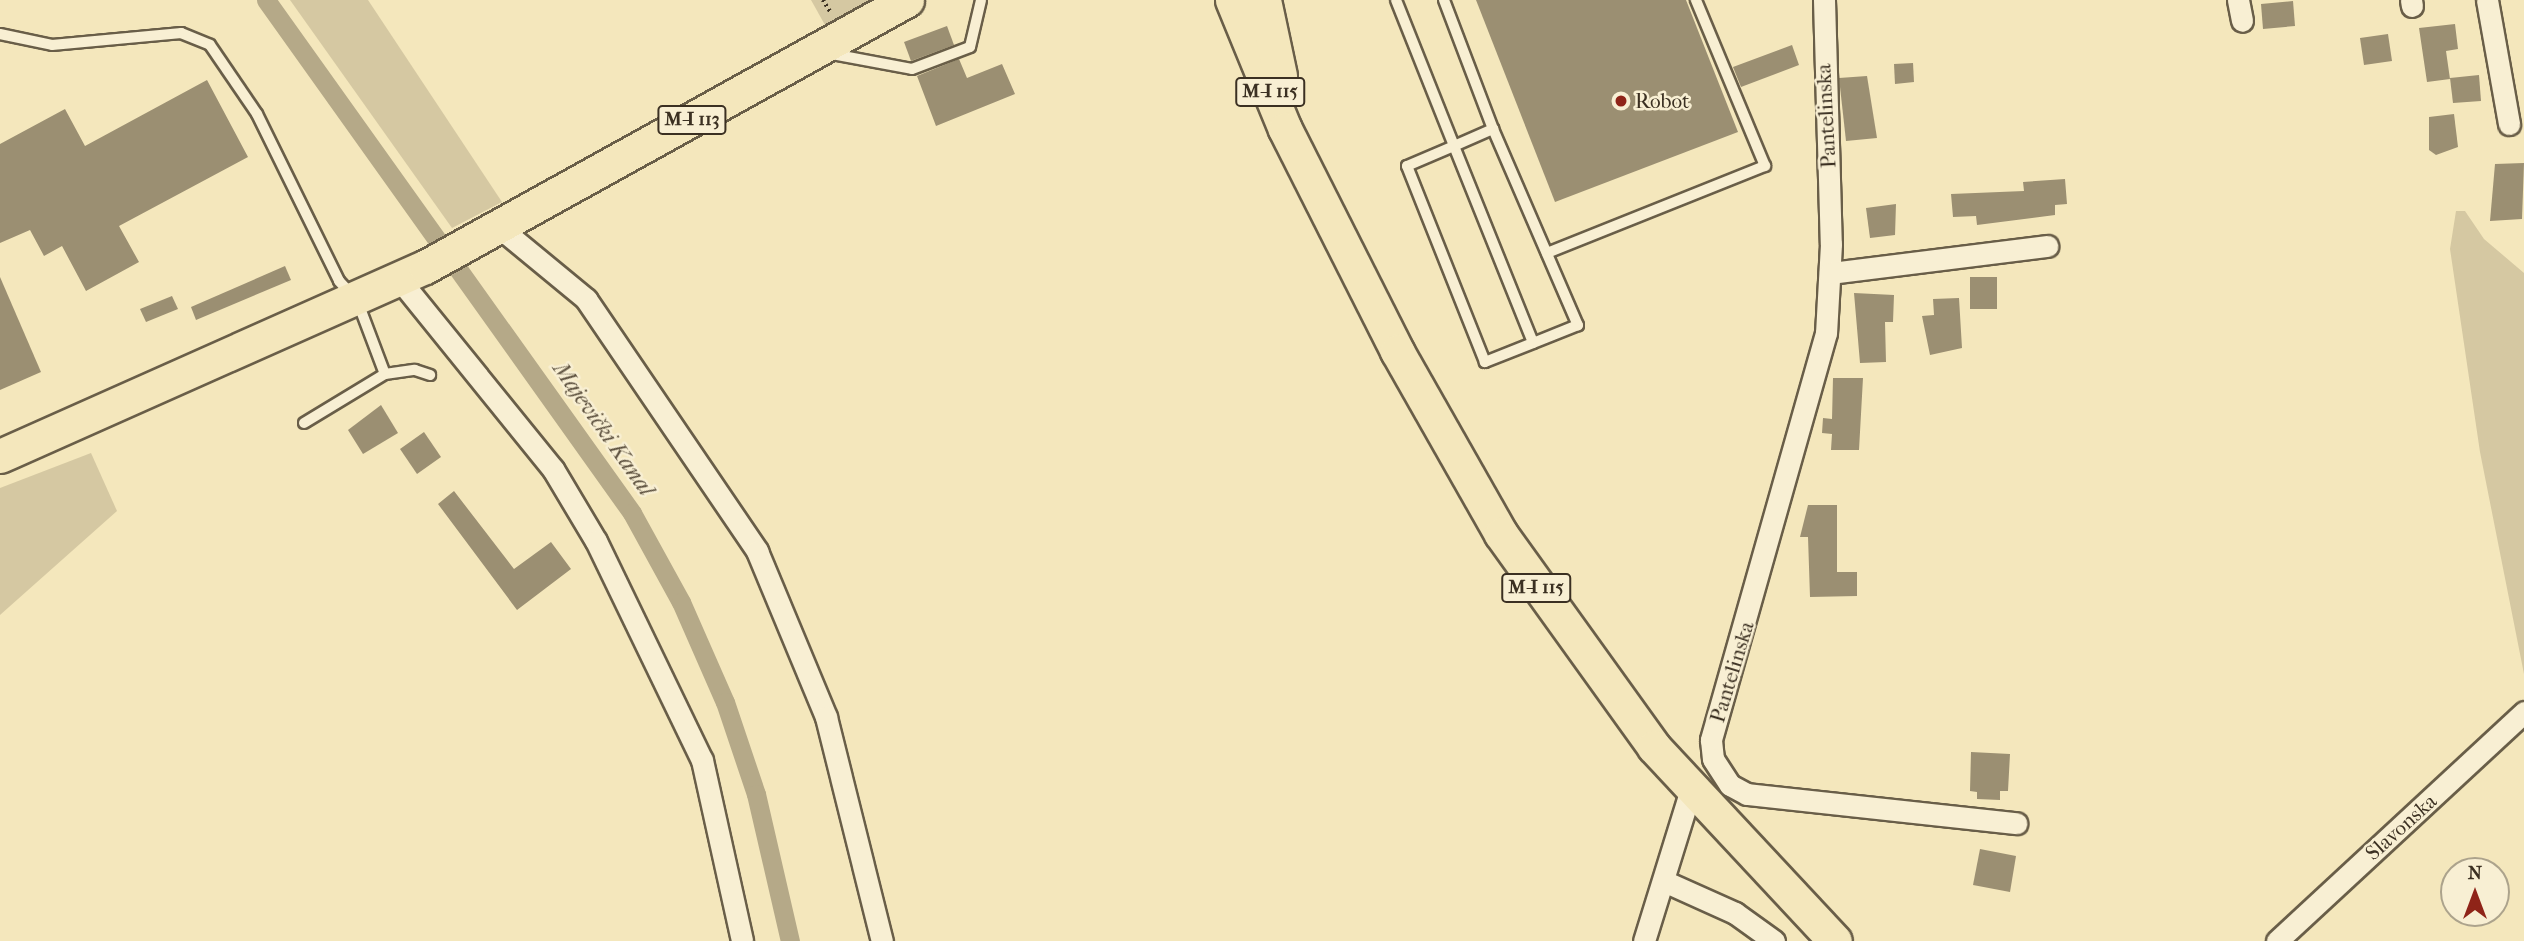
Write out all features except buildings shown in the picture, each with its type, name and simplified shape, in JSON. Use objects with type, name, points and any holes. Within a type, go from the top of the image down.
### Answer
[{"type":"main road","name":"M-I 113","points":[[0,456],[357,300],[412,273],[488,234],[906,0]]},
{"type":"main road","name":"M-I 115","points":[[1232,0],[1286,129],[1317,180]]},
{"type":"main road","name":"M-I 115","points":[[1264,0],[1280,74],[1317,180],[1397,351],[1493,522],[1568,632],[1691,789],[1835,941]]},
{"type":"street","name":"Pantelinska","points":[[1824,0],[1830,273],[1826,333],[1711,740],[1713,759],[1730,785],[1747,794],[2016,823]]},
{"type":"street","points":[[2487,0],[2509,124]]},
{"type":"street","points":[[488,234],[586,299],[757,551],[826,717],[882,941]]},
{"type":"street","points":[[1830,273],[2047,246]]},
{"type":"street","points":[[412,273],[553,469],[596,541],[702,760],[742,941]]},
{"type":"street","name":"Slavonska","points":[[2277,941],[2524,712]]},
{"type":"street","points":[[1644,941],[1667,882],[1691,789]]},
{"type":"street","points":[[1667,882],[1735,914],[1774,941]]},
{"type":"lane","points":[[810,54],[852,54],[912,69],[970,47],[981,0]]},
{"type":"lane","points":[[1396,0],[1533,342]]},
{"type":"lane","points":[[1444,0],[1493,129],[1578,326],[1485,362],[1406,166],[1493,129]]},
{"type":"lane","points":[[1547,253],[1765,166],[1696,0]]},
{"type":"lane","points":[[0,34],[52,45],[181,33],[210,45],[264,126],[339,281],[357,300],[385,374]]},
{"type":"lane","points":[[304,423],[385,374],[415,370],[430,375]]},
{"type":"shaded area","points":[[290,0],[368,0],[502,202],[452,228]]},
{"type":"shaded area","points":[[811,0],[871,0],[825,25]]},
{"type":"shaded area","points":[[2456,211],[2465,211],[2484,239],[2524,273],[2524,674],[2480,452],[2450,249]]},
{"type":"shaded area","points":[[91,453],[117,511],[0,615],[0,488]]},
{"type":"waterway","name":"Majevički Kanal","points":[[266,0],[632,513],[681,602],[725,702],[756,794],[790,941]]},
{"type":"place","name":"Robot","points":[[1621,101]]}]
